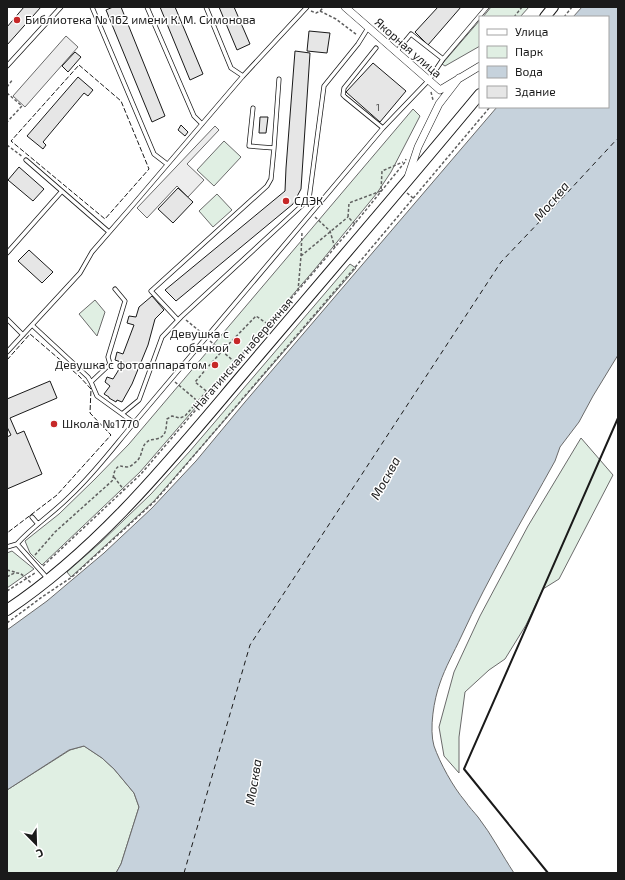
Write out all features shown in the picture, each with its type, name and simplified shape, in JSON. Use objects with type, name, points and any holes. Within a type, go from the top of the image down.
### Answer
[{"type":"street","name":"Якорная улица","points":[[345,7],[440,90]]},
{"type":"street","points":[[546,16],[553,7]]},
{"type":"street","points":[[439,104],[440,90],[479,67]]},
{"type":"street","points":[[406,183],[418,147],[439,104],[459,78]]},
{"type":"street","name":"Нагатинская набережная","points":[[7,610],[49,579],[92,542],[155,478],[479,95]]},
{"type":"street","points":[[418,147],[422,152],[432,152]]},
{"type":"lane","points":[[7,66],[61,7]]},
{"type":"lane","points":[[92,7],[154,154],[167,164]]},
{"type":"lane","points":[[147,7],[194,116],[202,124]]},
{"type":"lane","points":[[206,7],[232,68],[243,76]]},
{"type":"lane","points":[[479,16],[487,7]]},
{"type":"lane","points":[[7,352],[80,272],[92,252],[243,76],[306,8]]},
{"type":"lane","points":[[7,547],[17,544],[26,534],[89,478],[171,378],[383,128],[429,80],[443,59],[479,16]]},
{"type":"lane","points":[[122,414],[139,400],[162,336],[309,199],[324,86],[358,44],[368,28]]},
{"type":"lane","points":[[396,52],[411,34],[443,59]]},
{"type":"lane","points":[[376,48],[344,88],[343,95],[344,98],[383,128]]},
{"type":"lane","points":[[178,320],[151,291],[267,186],[271,179],[279,80]]},
{"type":"lane","points":[[253,108],[248,146],[274,148]]},
{"type":"lane","points":[[26,160],[109,232]]},
{"type":"lane","points":[[7,253],[62,191]]},
{"type":"lane","points":[[7,245],[11,248]]},
{"type":"lane","points":[[91,382],[110,364],[108,357],[125,301],[115,289]]},
{"type":"lane","points":[[7,319],[23,335]]},
{"type":"lane","points":[[32,325],[88,377],[97,396],[134,423]]},
{"type":"lane","points":[[32,517],[38,524]]},
{"type":"lane","points":[[17,544],[49,579]]},
{"type":"path","points":[[306,8],[316,13],[324,7]]},
{"type":"path","points":[[515,16],[522,7]]},
{"type":"path","points":[[565,16],[572,7]]},
{"type":"path","points":[[320,11],[336,18],[362,38]]},
{"type":"path","points":[[7,87],[14,79]]},
{"type":"path","points":[[7,93],[22,106],[7,122]]},
{"type":"path","points":[[7,623],[72,577],[155,501],[357,266],[489,108]]},
{"type":"path","points":[[7,145],[26,160]]},
{"type":"path","points":[[7,592],[40,570],[141,474],[335,248],[355,224],[404,162],[382,171],[381,191]]},
{"type":"path","points":[[301,256],[348,217],[349,203],[381,191]]},
{"type":"path","points":[[311,213],[330,231],[335,248]]},
{"type":"path","points":[[348,217],[355,224]]},
{"type":"path","points":[[298,291],[302,223]]},
{"type":"path","points":[[210,394],[194,382],[222,350],[256,316],[269,325]]},
{"type":"path","points":[[181,317],[206,337]]},
{"type":"path","points":[[211,342],[236,363]]},
{"type":"path","points":[[171,378],[201,404]]},
{"type":"path","points":[[31,560],[55,532],[112,481],[114,472],[119,466],[121,465],[128,467],[132,465],[141,456],[145,443],[150,440],[157,439],[164,434],[167,419],[172,416],[180,418],[185,416],[207,391]]},
{"type":"path","points":[[114,477],[124,490]]},
{"type":"path","points":[[7,570],[20,573],[26,579]]},
{"type":"path","points":[[7,577],[14,572]]},
{"type":"green space","points":[[491,7],[529,7],[521,16],[484,16]]},
{"type":"green space","points":[[479,21],[479,47],[445,66],[442,64]]},
{"type":"green space","points":[[413,109],[420,116],[391,172],[377,193],[315,269],[140,472],[42,565],[30,553],[25,541],[59,514],[129,444]]},
{"type":"green space","points":[[224,141],[241,157],[214,186],[197,170]]},
{"type":"green space","points":[[217,194],[232,210],[213,227],[199,211]]},
{"type":"green space","points":[[350,264],[356,268],[154,501],[71,577],[67,572],[151,494],[190,451]]},
{"type":"green space","points":[[95,300],[105,312],[97,336],[79,314]]},
{"type":"green space","points":[[581,438],[613,475],[559,579],[543,589],[526,625],[505,659],[489,670],[465,692],[459,737],[459,773],[444,756],[439,727],[454,672],[480,616],[528,526]]},
{"type":"green space","points":[[12,551],[34,569],[7,588],[7,553]]},
{"type":"green space","points":[[84,746],[102,758],[114,769],[134,793],[139,807],[121,864],[116,873],[7,873],[7,790],[70,750]]},
{"type":"shaded area","points":[[66,36],[78,47],[25,107],[13,96]]},
{"type":"shaded area","points":[[215,126],[219,130],[187,164],[204,180],[188,197],[177,186],[147,218],[137,208]]},
{"type":"water","name":"Москва","points":[[582,7],[618,7],[618,355],[579,422],[560,447],[555,461],[483,592],[442,677],[436,697],[432,723],[434,746],[447,775],[460,795],[488,831],[514,873],[116,873],[121,864],[139,807],[134,793],[114,769],[102,758],[84,746],[69,750],[7,790],[7,630],[47,601],[104,553],[152,508],[196,461],[496,108],[609,108],[609,16],[574,16]]},
{"type":"building","points":[[24,7],[41,7],[7,45],[7,27]]},
{"type":"building","points":[[113,7],[121,7],[165,116],[152,122],[106,10]]},
{"type":"building","points":[[160,7],[175,7],[203,74],[190,80]]},
{"type":"building","points":[[219,7],[234,7],[250,44],[237,50]]},
{"type":"building","points":[[438,7],[461,7],[428,45],[415,32]]},
{"type":"building","points":[[309,31],[330,33],[327,53],[307,51]]},
{"type":"building","points":[[295,51],[310,53],[301,189],[293,204],[176,301],[165,290],[285,191]]},
{"type":"building","points":[[75,52],[81,57],[68,72],[62,66]]},
{"type":"building","points":[[373,63],[406,91],[380,122],[346,92]]},
{"type":"building","points":[[78,77],[93,90],[88,96],[84,93],[43,142],[46,145],[43,149],[27,136]]},
{"type":"building","points":[[260,117],[268,117],[266,133],[259,133]]},
{"type":"building","points":[[181,125],[188,132],[185,136],[178,130]]},
{"type":"building","points":[[19,167],[44,189],[33,201],[8,180]]},
{"type":"building","points":[[178,188],[193,202],[173,223],[158,209]]},
{"type":"building","points":[[29,250],[53,272],[42,283],[18,261]]},
{"type":"building","points":[[152,296],[164,310],[155,319],[148,345],[132,384],[122,402],[117,400],[116,402],[104,394],[110,386],[105,382],[107,377],[113,379],[118,371],[121,362],[115,360],[117,352],[123,354],[134,325],[127,323],[129,316],[136,317],[139,307]]},
{"type":"building","points":[[50,381],[57,398],[10,418],[17,434],[24,431],[42,474],[7,489],[7,437],[11,435],[7,427],[7,399]]},
{"type":"ferry route","points":[[184,873],[250,645],[501,262],[618,138]]},
{"type":"fence","points":[[79,65],[121,101],[149,169],[105,219],[11,141],[79,65]]},
{"type":"fence","points":[[7,360],[30,334],[79,376],[91,389],[90,413],[111,435],[57,495],[7,533]]},
{"type":"wall","points":[[548,873],[464,769],[618,418]]},
{"type":"place","name":"Библиотека № 162 имени К. М. Симонова","points":[[17,20]]},
{"type":"place","name":"СДЭК","points":[[286,201]]},
{"type":"place","name":"Девушка с собачкой","points":[[237,341]]},
{"type":"place","name":"Девушка с фотоаппаратом","points":[[215,365]]},
{"type":"place","name":"Школа №1770","points":[[54,424]]}]
